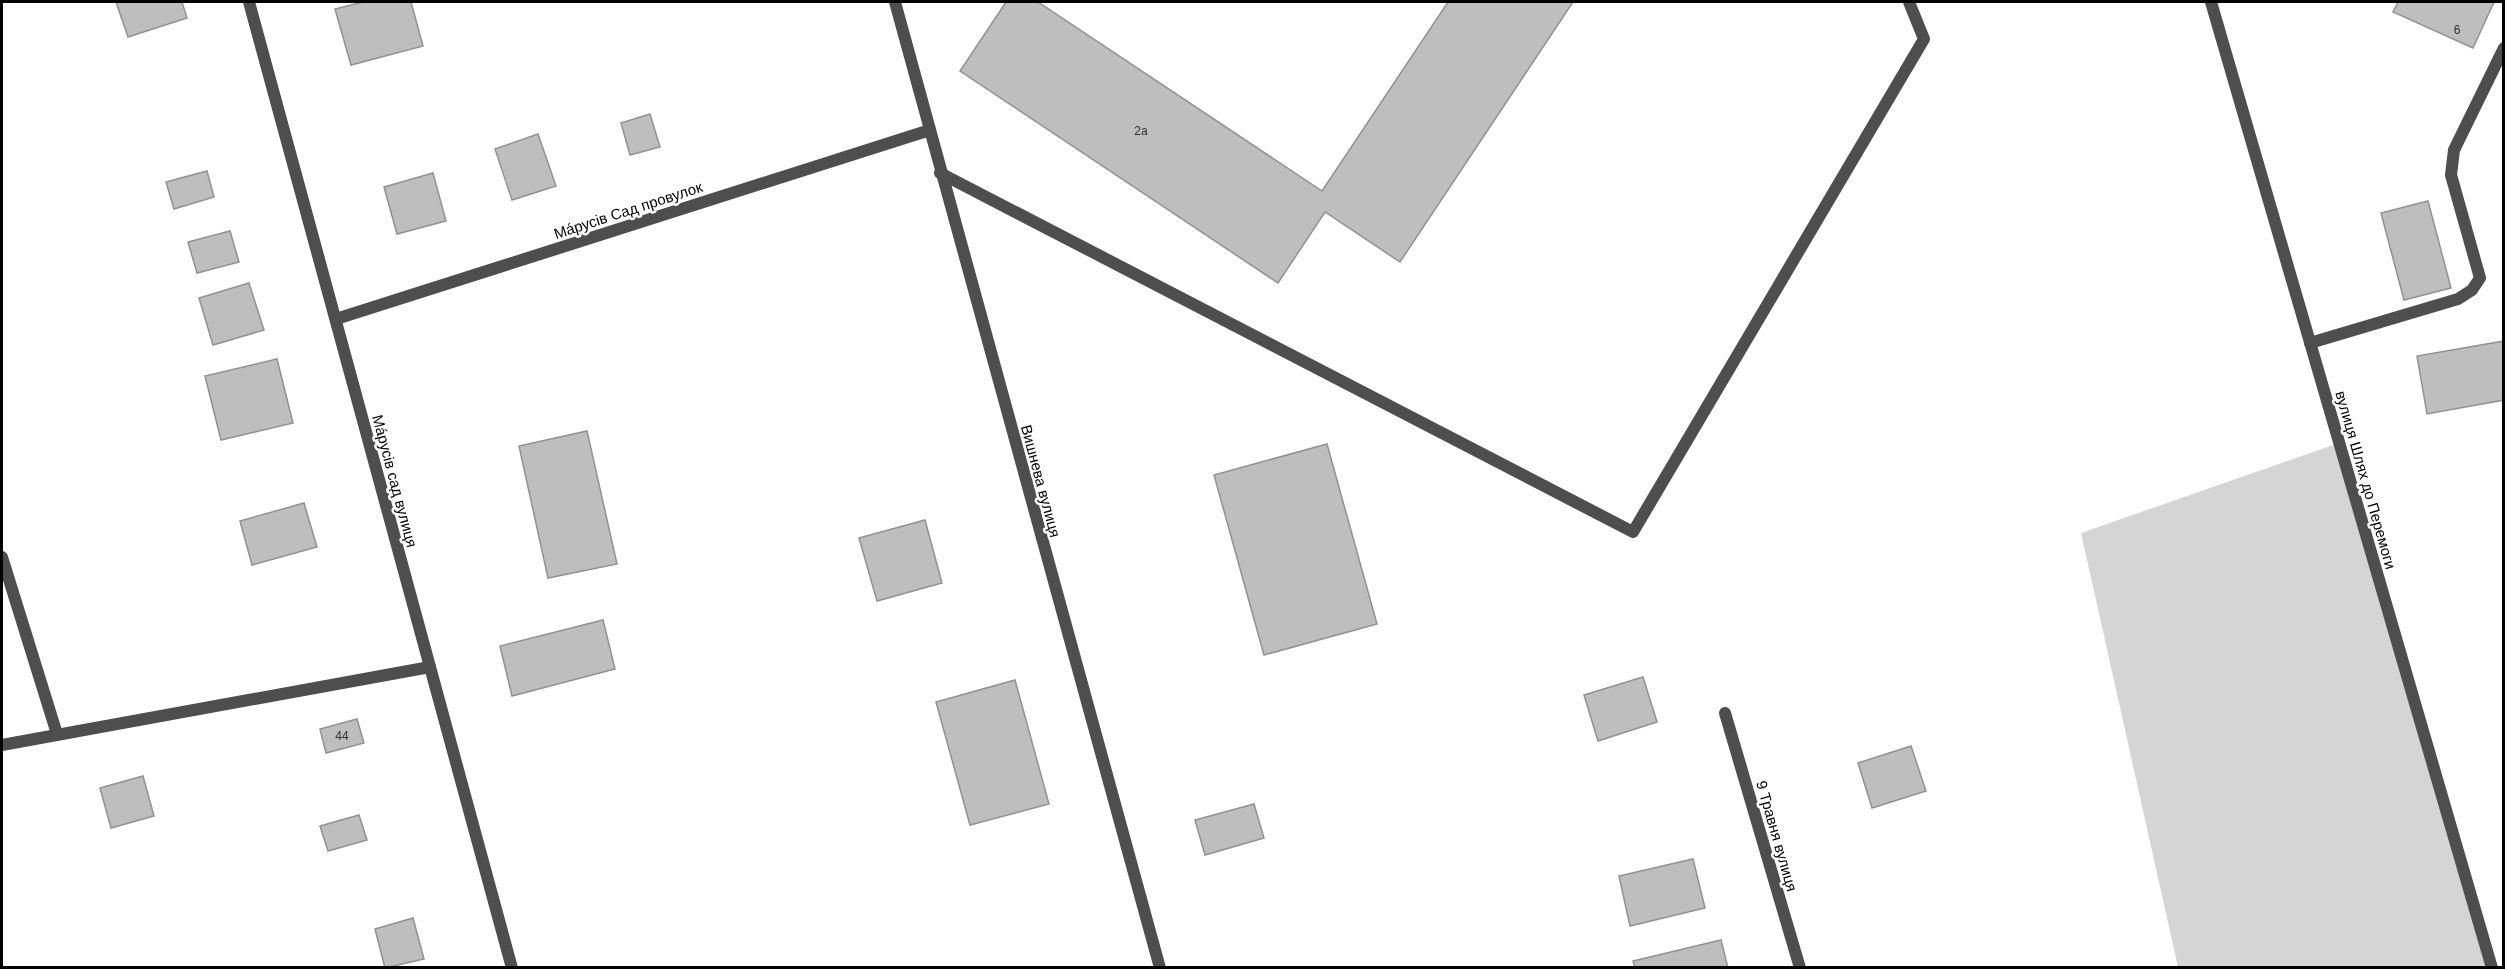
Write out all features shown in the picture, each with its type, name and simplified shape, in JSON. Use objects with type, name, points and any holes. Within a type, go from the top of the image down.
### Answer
[{"type":"street","name":"Мáрусів сад вулиця","points":[[249,2],[512,968]]},
{"type":"street","name":"Вишнева вулиця","points":[[895,2],[940,173],[1160,968]]},
{"type":"street","points":[[940,173],[1634,532],[1924,39],[1910,2]]},
{"type":"street","name":"вулиця Шлях до Перемоги","points":[[2211,2],[2492,968]]},
{"type":"street","points":[[2310,343],[2458,299],[2472,290],[2480,278],[2451,175],[2454,150],[2504,48]]},
{"type":"street","name":"Мáрусів Сад провулок","points":[[336,319],[930,130]]},
{"type":"street","points":[[2,557],[57,734]]},
{"type":"street","points":[[2,745],[430,667]]},
{"type":"street","name":"9 Травня вулиця","points":[[1725,713],[1800,968]]},
{"type":"shaded area","points":[[2339,443],[2492,967],[2178,967],[2081,533]]},
{"type":"building","points":[[116,2],[182,2],[187,18],[128,37]]},
{"type":"building","points":[[363,2],[411,2],[423,46],[351,65],[335,9]]},
{"type":"building","points":[[1006,2],[1038,2],[1322,191],[1448,2],[1573,2],[1400,262],[1325,212],[1278,283],[960,71]]},
{"type":"building","points":[[2398,2],[2494,2],[2473,48],[2393,12]]},
{"type":"building","points":[[650,114],[660,147],[630,155],[621,123]]},
{"type":"building","points":[[538,134],[556,186],[512,200],[495,149]]},
{"type":"building","points":[[207,171],[214,197],[174,209],[166,182]]},
{"type":"building","points":[[433,173],[446,221],[397,234],[384,187]]},
{"type":"building","points":[[2428,201],[2451,288],[2404,300],[2381,213]]},
{"type":"building","points":[[230,231],[239,262],[197,273],[188,242]]},
{"type":"building","points":[[249,283],[264,330],[213,345],[199,298]]},
{"type":"building","points":[[2504,341],[2504,400],[2427,414],[2417,356]]},
{"type":"building","points":[[277,359],[293,423],[221,440],[205,376]]},
{"type":"building","points":[[587,431],[617,564],[548,578],[519,446]]},
{"type":"building","points":[[1327,444],[1377,624],[1264,655],[1214,475]]},
{"type":"building","points":[[304,503],[317,547],[252,565],[240,521]]},
{"type":"building","points":[[925,520],[942,583],[877,601],[859,538]]},
{"type":"building","points":[[603,620],[615,669],[512,696],[500,646]]},
{"type":"building","points":[[1643,677],[1657,722],[1598,741],[1584,695]]},
{"type":"building","points":[[1015,680],[1049,804],[970,825],[936,702]]},
{"type":"building","points":[[357,719],[364,743],[326,753],[320,729]]},
{"type":"building","points":[[1911,746],[1926,791],[1872,808],[1858,763]]},
{"type":"building","points":[[143,776],[154,816],[111,828],[100,788]]},
{"type":"building","points":[[1254,804],[1264,838],[1205,855],[1195,820]]},
{"type":"building","points":[[359,815],[367,840],[328,851],[320,826]]},
{"type":"building","points":[[1693,859],[1705,908],[1630,926],[1619,876]]},
{"type":"building","points":[[413,918],[424,959],[385,968],[375,929]]},
{"type":"building","points":[[1721,940],[1728,968],[1635,968],[1633,961]]}]
